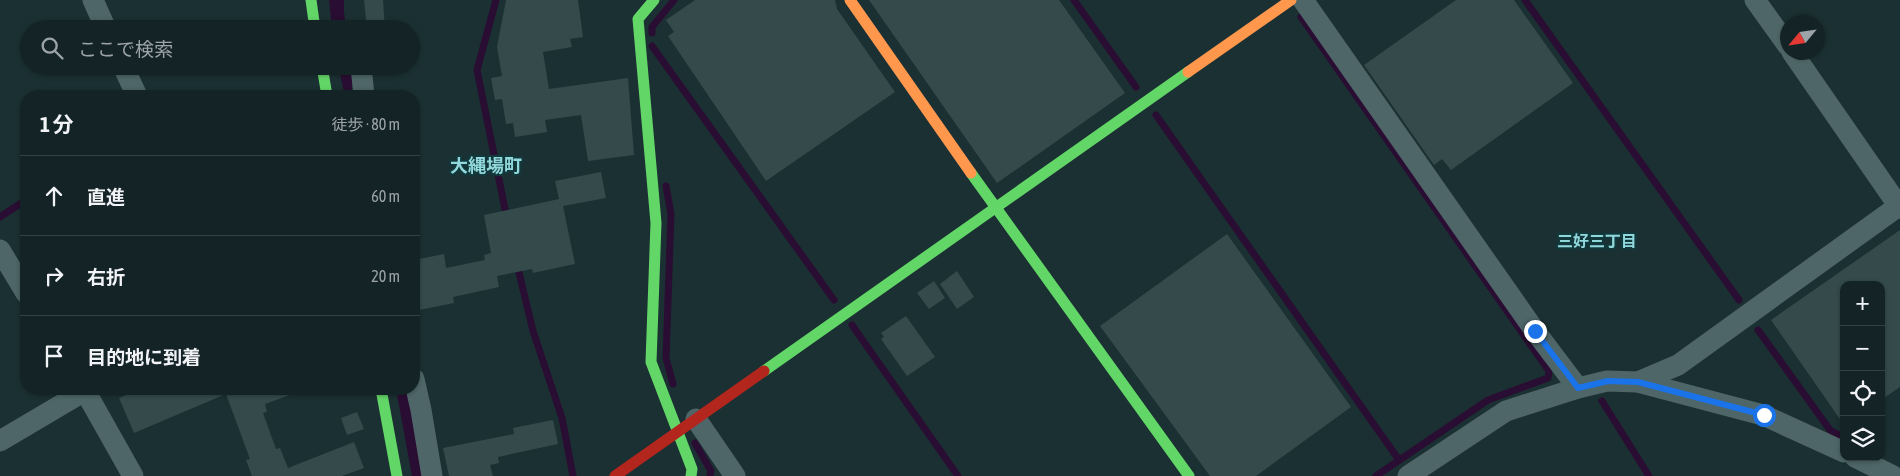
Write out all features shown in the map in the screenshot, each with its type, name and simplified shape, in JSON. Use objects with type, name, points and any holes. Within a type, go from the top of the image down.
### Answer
[{"type":"street","points":[[93,0],[102,20]]},
{"type":"street","points":[[311,0],[314,20]]},
{"type":"street","points":[[654,0],[638,19],[656,223],[651,362],[692,469],[691,476]]},
{"type":"street","points":[[850,0],[995,207],[1189,476]]},
{"type":"street","points":[[615,476],[1291,0]]},
{"type":"street","points":[[1304,0],[1535,331],[1578,388]]},
{"type":"street","points":[[1755,0],[1780,35]]},
{"type":"street","points":[[1638,382],[1678,365],[1900,206],[1798,60]]},
{"type":"street","points":[[128,75],[134,90]]},
{"type":"street","points":[[324,75],[326,90]]},
{"type":"street","points":[[362,75],[363,90]]},
{"type":"street","points":[[0,250],[20,283]]},
{"type":"street","points":[[1421,472],[1506,411],[1578,388],[1608,381],[1638,382],[1764,415],[1840,450]]},
{"type":"street","points":[[0,441],[76,395]]},
{"type":"street","points":[[89,395],[132,476]]},
{"type":"street","points":[[382,395],[397,476]]},
{"type":"street","points":[[418,395],[432,476]]},
{"type":"street","points":[[696,419],[735,476]]},
{"type":"street","points":[[1849,461],[1858,476]]},
{"type":"street","points":[[1863,461],[1895,476],[1900,473]]},
{"type":"shaded area","points":[[329,0],[344,0],[345,20],[331,20]]},
{"type":"shaded area","points":[[340,75],[352,75],[353,90],[344,90]]},
{"type":"shaded area","points":[[397,395],[408,395],[424,476],[412,476]]},
{"type":"building","points":[[364,0],[383,0],[384,20],[366,20]]},
{"type":"building","points":[[506,0],[578,0],[583,37],[570,39],[572,47],[543,52],[549,89],[628,78],[634,155],[588,161],[581,115],[545,120],[547,132],[515,137],[513,123],[506,124],[502,99],[495,100],[491,78],[502,76],[497,47]]},
{"type":"building","points":[[695,0],[835,0],[837,9],[895,92],[766,181],[668,36],[674,32],[666,20]]},
{"type":"building","points":[[869,0],[1059,0],[1125,93],[997,183]]},
{"type":"building","points":[[1456,0],[1514,0],[1573,83],[1451,170],[1442,159],[1434,165],[1364,65]]},
{"type":"building","points":[[601,172],[606,198],[563,206],[575,264],[533,273],[532,269],[497,276],[499,287],[453,297],[454,303],[420,310],[420,259],[444,254],[446,268],[485,260],[484,255],[491,253],[484,215],[559,199],[555,181]]},
{"type":"building","points":[[1900,230],[1900,387],[1885,397],[1885,281],[1840,281],[1840,419],[1771,320]]},
{"type":"building","points":[[1227,234],[1351,407],[1256,476],[1210,476],[1100,326]]},
{"type":"building","points":[[957,271],[974,297],[957,309],[940,284]]},
{"type":"building","points":[[934,281],[945,298],[929,309],[917,293]]},
{"type":"building","points":[[906,316],[935,357],[907,376],[881,339],[884,337],[881,333]]},
{"type":"building","points":[[126,395],[224,395],[134,433],[119,398]]},
{"type":"building","points":[[226,395],[290,395],[265,404],[267,412],[263,413],[276,449],[280,448],[288,468],[354,442],[364,468],[342,476],[252,476],[246,460],[250,459]]},
{"type":"building","points":[[357,412],[364,429],[347,435],[341,418]]},
{"type":"building","points":[[553,420],[558,444],[498,457],[499,463],[490,465],[493,476],[449,476],[443,448],[514,434],[513,428]]},
{"type":"waterway","points":[[496,0],[477,70],[507,219]]},
{"type":"waterway","points":[[652,33],[652,27],[674,0]]},
{"type":"waterway","points":[[1074,0],[1136,87]]},
{"type":"waterway","points":[[1525,0],[1739,300]]},
{"type":"waterway","points":[[1301,17],[1549,371],[1548,378],[1488,400],[1376,476]]},
{"type":"waterway","points":[[652,46],[834,300]]},
{"type":"waterway","points":[[1156,115],[1399,460]]},
{"type":"waterway","points":[[666,186],[671,214],[666,358],[673,384]]},
{"type":"waterway","points":[[0,217],[20,204]]},
{"type":"waterway","points":[[517,264],[533,331],[562,418],[573,476]]},
{"type":"waterway","points":[[852,325],[958,476]]},
{"type":"waterway","points":[[1758,330],[1830,430],[1840,436]]},
{"type":"waterway","points":[[1602,401],[1649,476]]},
{"type":"waterway","points":[[695,443],[711,471],[710,476]]},
{"type":"traffic: fast","points":[[311,0],[314,20]]},
{"type":"traffic: fast","points":[[654,0],[638,19],[656,223],[651,362],[692,469],[691,476]]},
{"type":"traffic: fast","points":[[764,371],[1188,72]]},
{"type":"traffic: fast","points":[[324,75],[326,90]]},
{"type":"traffic: fast","points":[[971,173],[1189,476]]},
{"type":"traffic: fast","points":[[382,395],[397,476]]},
{"type":"traffic: slow","points":[[850,0],[971,173]]},
{"type":"traffic: slow","points":[[1188,72],[1291,0]]},
{"type":"traffic: jam","points":[[615,476],[764,371]]},
{"type":"district","name":"大縄場町","points":[[486,166]]},
{"type":"district","name":"三好三丁目","points":[[1597,241]]},
{"type":"route","points":[[1535,331],[1578,388],[1608,381],[1638,382],[1764,415]]}]
